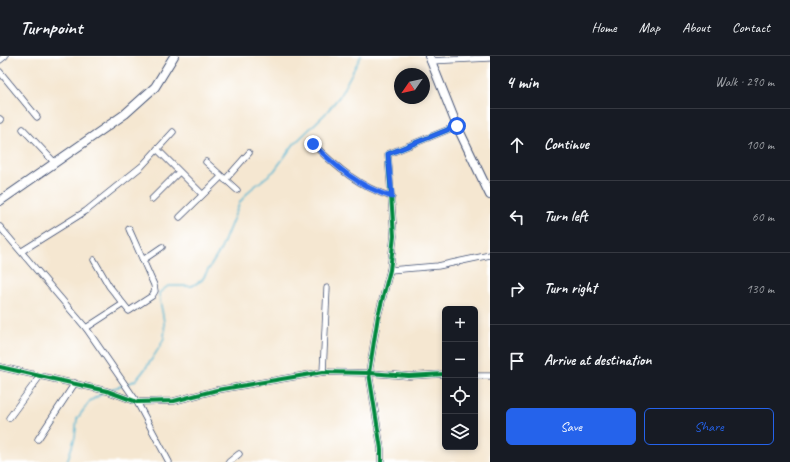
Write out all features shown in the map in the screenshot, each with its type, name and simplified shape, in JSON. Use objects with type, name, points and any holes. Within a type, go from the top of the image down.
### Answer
[{"type":"street","points":[[0,60],[5,56]]},
{"type":"street","points":[[0,201],[125,114],[155,87],[174,56]]},
{"type":"street","points":[[490,58],[430,58],[457,126],[490,195]]},
{"type":"street","points":[[0,72],[37,117]]},
{"type":"street","points":[[380,462],[381,449],[369,373],[378,316],[390,270],[394,236],[388,154],[457,126]]},
{"type":"street","points":[[23,129],[55,163]]},
{"type":"street","points":[[22,251],[86,211],[142,166],[173,132]]},
{"type":"street","points":[[313,144],[347,176],[374,191],[392,197]]},
{"type":"street","points":[[157,149],[178,173],[202,194]]},
{"type":"street","points":[[180,217],[202,194],[223,178],[249,153]]},
{"type":"street","points":[[206,162],[236,190]]},
{"type":"street","points":[[152,199],[178,173]]},
{"type":"street","points":[[0,228],[22,251],[86,328],[137,402],[169,462]]},
{"type":"street","points":[[94,260],[129,311],[152,296],[155,291],[129,229]]},
{"type":"street","points":[[143,260],[162,247]]},
{"type":"street","points":[[390,270],[438,266],[490,255]]},
{"type":"street","points":[[323,372],[327,288]]},
{"type":"street","points":[[86,328],[123,304]]},
{"type":"street","points":[[0,367],[107,391],[137,402],[174,401],[216,390],[323,372],[409,376],[442,374]]},
{"type":"street","points":[[9,418],[40,376]]},
{"type":"street","points":[[478,376],[490,376]]},
{"type":"street","points":[[38,439],[75,384]]},
{"type":"street","points":[[229,462],[239,454]]},
{"type":"waterway","points":[[110,389],[128,384],[137,379],[163,341],[165,327],[159,293],[168,286],[192,286],[202,280],[221,249],[240,202],[250,190],[274,171],[294,144],[325,114],[339,97],[361,56]]},
{"type":"waterway","points":[[67,462],[75,437],[77,419],[90,401],[103,393]]},
{"type":"cycle path","points":[[381,462],[381,449],[369,373],[378,316],[390,270],[394,236],[388,154],[457,126]]},
{"type":"cycle path","points":[[0,367],[107,391],[137,402],[174,401],[217,390],[323,372],[409,376],[442,374]]},
{"type":"route","points":[[313,144],[347,176],[374,191],[392,197],[388,154],[457,126]]}]
